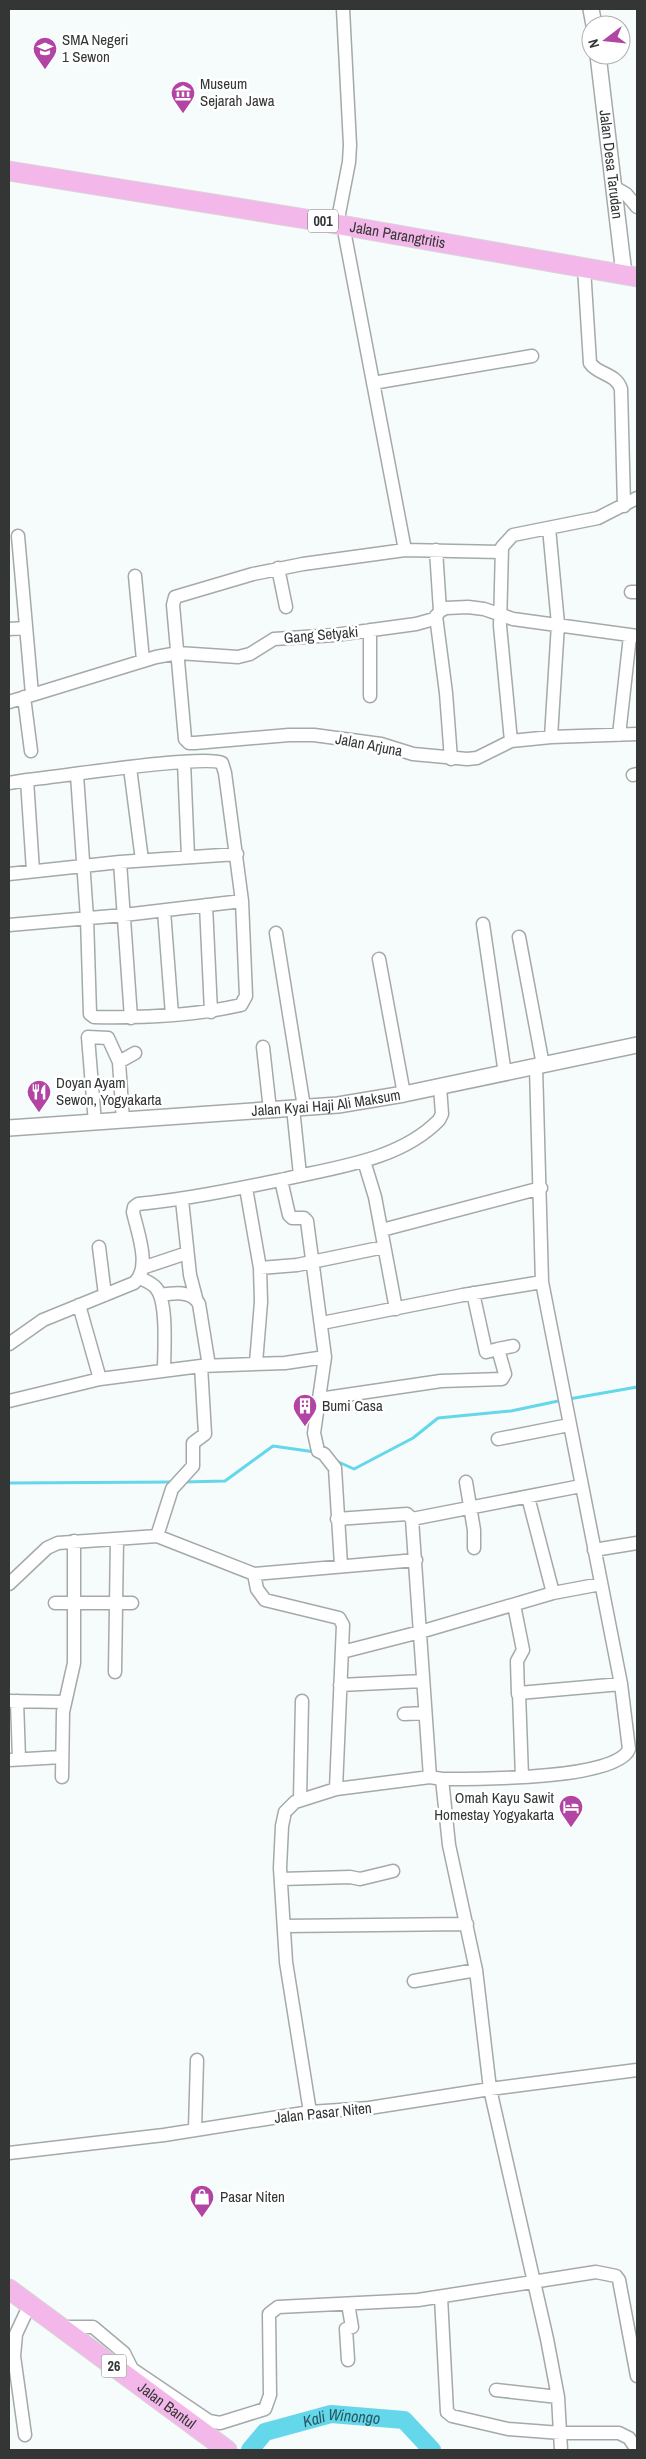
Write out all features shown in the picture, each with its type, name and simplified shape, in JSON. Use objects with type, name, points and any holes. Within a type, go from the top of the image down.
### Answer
[{"type":"main road","name":"Jalan Parangtritis","points":[[9,171],[340,224],[631,276]]},
{"type":"main road","name":"Jalan Bantul","points":[[9,2289],[61,2327],[129,2372],[223,2447]]},
{"type":"street","points":[[343,9],[350,145],[340,224],[406,550]]},
{"type":"street","name":"Jalan Desa Tarudan","points":[[599,65],[614,187],[631,276]]},
{"type":"street","points":[[614,187],[626,194],[637,207]]},
{"type":"street","points":[[584,268],[590,363],[595,369],[617,381],[621,389],[624,506]]},
{"type":"street","points":[[372,383],[532,356]]},
{"type":"street","points":[[511,741],[500,626],[502,617],[501,552],[506,540],[513,535],[598,518],[637,498]]},
{"type":"street","points":[[549,528],[558,624],[550,737]]},
{"type":"street","points":[[18,536],[26,628],[31,751]]},
{"type":"street","points":[[178,653],[173,605],[175,597],[278,568],[406,550],[501,552]]},
{"type":"street","points":[[436,550],[438,614],[451,759]]},
{"type":"street","points":[[278,568],[286,607]]},
{"type":"street","points":[[135,576],[143,660]]},
{"type":"street","name":"Gang Setyaki","points":[[9,702],[143,660],[178,653],[238,657],[250,654],[274,639],[335,635],[416,624],[438,614],[446,608],[476,608],[502,617],[634,636]]},
{"type":"street","points":[[9,630],[26,628]]},
{"type":"street","points":[[370,630],[370,696]]},
{"type":"street","points":[[619,735],[634,636]]},
{"type":"street","name":"Jalan Arjuna","points":[[178,653],[183,732],[185,739],[189,743],[280,735],[314,735],[381,744],[413,754],[451,759],[477,758],[511,741],[550,737],[637,734]]},
{"type":"street","points":[[9,783],[184,762],[214,760],[223,765],[237,854],[242,901],[245,1000],[241,1005],[211,1012],[131,1018],[94,1017],[90,1014],[87,918],[77,775]]},
{"type":"street","points":[[184,762],[188,857]]},
{"type":"street","points":[[130,768],[142,860]]},
{"type":"street","points":[[27,780],[33,871]]},
{"type":"street","points":[[9,874],[142,860],[237,854]]},
{"type":"street","points":[[120,862],[131,1018]]},
{"type":"street","points":[[9,925],[164,911],[242,901]]},
{"type":"street","points":[[206,905],[211,1012]]},
{"type":"street","points":[[164,911],[172,1015]]},
{"type":"street","points":[[483,924],[506,1074]]},
{"type":"street","points":[[276,933],[299,1108],[300,1175]]},
{"type":"street","points":[[310,2112],[286,1962],[281,1879],[282,1826],[285,1812],[295,1802],[336,1789],[436,1778],[522,1777],[602,1767],[627,1754],[630,1743],[621,1684],[542,1282],[539,1066],[519,937]]},
{"type":"street","points":[[379,959],[404,1094]]},
{"type":"street","points":[[95,1123],[88,1036],[108,1038],[119,1062],[123,1121]]},
{"type":"street","name":"Jalan Kyai Haji Ali Maksum","points":[[9,1128],[338,1105],[506,1074],[637,1045]]},
{"type":"street","points":[[263,1047],[270,1110]]},
{"type":"street","points":[[119,1062],[135,1053]]},
{"type":"street","points":[[164,1371],[162,1301],[160,1295],[141,1273],[134,1207],[138,1204],[182,1200],[246,1188],[364,1161],[401,1147],[437,1123],[442,1114],[440,1087]]},
{"type":"street","points":[[364,1161],[375,1197],[396,1309]]},
{"type":"street","points":[[281,1180],[289,1215],[292,1218],[304,1218],[307,1221],[325,1357],[315,1443],[318,1451],[324,1454],[335,1468],[341,1565]]},
{"type":"street","points":[[246,1188],[260,1268],[261,1302],[256,1363]]},
{"type":"street","points":[[382,1230],[541,1188]]},
{"type":"street","points":[[157,1536],[172,1489],[193,1466],[193,1444],[204,1436],[206,1432],[205,1366],[200,1312],[187,1253],[182,1200]]},
{"type":"street","points":[[99,1247],[105,1295]]},
{"type":"street","points":[[260,1268],[313,1262],[384,1247]]},
{"type":"street","points":[[9,1344],[43,1320],[134,1283],[141,1273],[187,1253]]},
{"type":"street","points":[[322,1323],[473,1293],[542,1282]]},
{"type":"street","points":[[473,1293],[486,1352],[513,1346]]},
{"type":"street","points":[[160,1295],[189,1295],[196,1298]]},
{"type":"street","points":[[79,1305],[100,1379]]},
{"type":"street","points":[[320,1398],[441,1381],[500,1380],[504,1374],[498,1349]]},
{"type":"street","points":[[9,1400],[100,1379],[205,1366],[285,1363],[325,1357]]},
{"type":"street","points":[[498,1439],[569,1425]]},
{"type":"street","points":[[466,1482],[471,1508],[474,1548]]},
{"type":"street","points":[[412,1519],[581,1486]]},
{"type":"street","points":[[528,1497],[553,1593]]},
{"type":"street","points":[[337,1519],[407,1514],[412,1519],[425,1713],[449,1845],[476,1970],[490,2089],[535,2283],[558,2397],[561,2450]]},
{"type":"street","points":[[9,1584],[50,1546],[74,1540],[157,1536],[254,1574],[416,1560]]},
{"type":"street","points":[[115,1672],[117,1539]]},
{"type":"street","points":[[62,1777],[64,1702],[74,1663],[74,1540]]},
{"type":"street","points":[[594,1550],[637,1543]]},
{"type":"street","points":[[254,1574],[257,1589],[265,1600],[339,1618],[343,1625],[336,1789]]},
{"type":"street","points":[[342,1652],[514,1606],[553,1593],[601,1584]]},
{"type":"street","points":[[55,1603],[132,1603]]},
{"type":"street","points":[[514,1606],[524,1650],[517,1661],[522,1777]]},
{"type":"street","points":[[340,1685],[422,1681]]},
{"type":"street","points":[[518,1694],[523,1691],[621,1684]]},
{"type":"street","points":[[300,1800],[302,1700]]},
{"type":"street","points":[[62,1757],[14,1759],[13,1701],[64,1702]]},
{"type":"street","points":[[404,1714],[425,1713]]},
{"type":"street","points":[[281,1879],[350,1877],[360,1879],[393,1870]]},
{"type":"street","points":[[284,1926],[467,1924]]},
{"type":"street","points":[[414,1982],[476,1970]]},
{"type":"street","points":[[196,2129],[197,2060]]},
{"type":"street","name":"Jalan Pasar Niten","points":[[9,2152],[196,2129],[310,2112],[370,2108],[490,2089],[637,2070]]},
{"type":"street","points":[[129,2372],[209,2421],[220,2423],[241,2417],[267,2406],[270,2395],[270,2314],[272,2310],[278,2307],[441,2297],[596,2272],[616,2276],[621,2285],[633,2335],[637,2376]]},
{"type":"street","points":[[441,2297],[447,2412],[463,2420],[508,2430],[561,2433],[619,2433],[629,2438],[637,2450]]},
{"type":"street","points":[[25,2435],[14,2356],[16,2334],[30,2304]]},
{"type":"street","points":[[348,2304],[352,2327],[346,2329],[348,2360]]},
{"type":"street","points":[[496,2390],[558,2397]]},
{"type":"waterway","points":[[569,1399],[637,1387]]},
{"type":"waterway","points":[[334,1460],[354,1469],[413,1438],[438,1418],[511,1411],[563,1400]]},
{"type":"waterway","points":[[183,1482],[225,1481],[273,1446],[315,1452]]},
{"type":"waterway","points":[[9,1483],[174,1482]]},
{"type":"waterway","name":"Kali Winongo","points":[[250,2450],[265,2432],[331,2414],[404,2420],[432,2450]]},
{"type":"place","name":"SMA Negeri 1 Sewon","points":[[45,70]]},
{"type":"place","name":"Museum Sejarah Jawa","points":[[183,114]]},
{"type":"place","name":"Doyan Ayam Sewon, Yogyakarta","points":[[39,1113]]},
{"type":"place","name":"Bumi Casa","points":[[305,1427]]},
{"type":"place","name":"Omah Kayu Sawit Homestay Yogyakarta","points":[[571,1828]]},
{"type":"place","name":"Pasar Niten","points":[[202,2218]]}]
